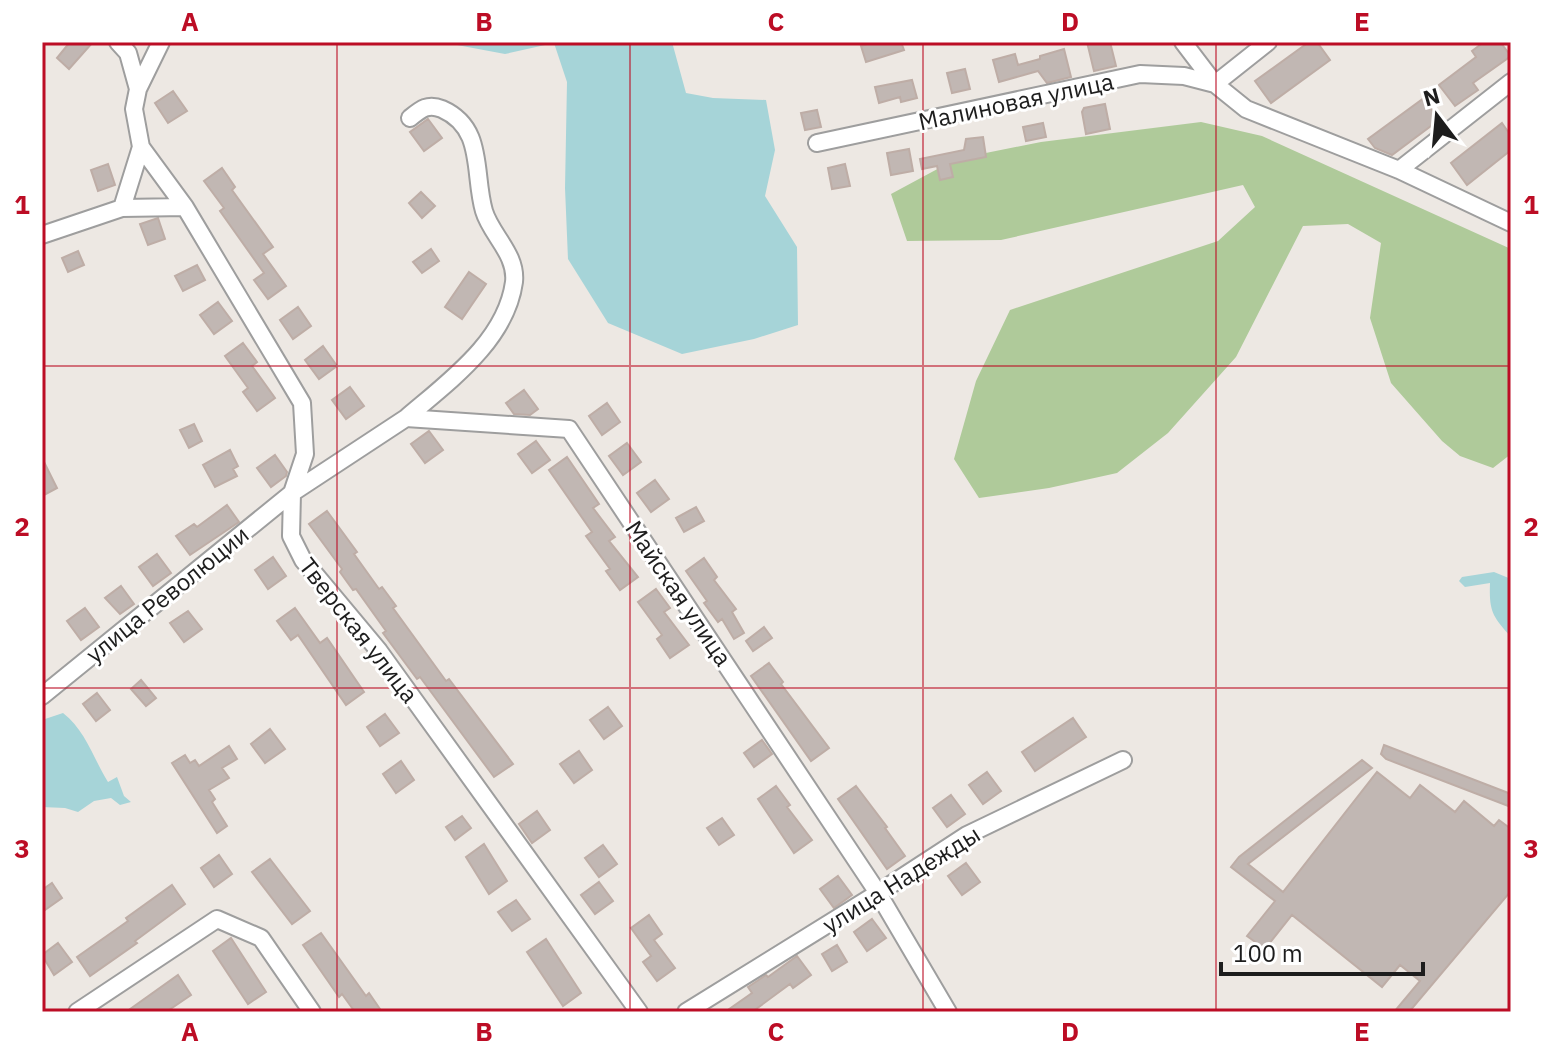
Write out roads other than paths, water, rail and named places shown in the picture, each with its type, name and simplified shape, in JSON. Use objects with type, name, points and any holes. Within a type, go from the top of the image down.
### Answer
[{"type":"street","points":[[118,42],[128,53],[138,89]]},
{"type":"street","name":"Тверская улица","points":[[161,42],[138,89],[134,109],[141,147],[185,207],[302,403],[305,454],[292,493],[291,536],[303,560],[379,651],[639,1012]]},
{"type":"street","points":[[1183,42],[1215,84],[1246,109],[1399,170],[1511,223]]},
{"type":"street","points":[[1215,84],[1268,42]]},
{"type":"street","name":"Малиновая улица","points":[[817,143],[1140,74],[1184,76],[1215,84]]},
{"type":"street","points":[[1399,170],[1511,82]]},
{"type":"street","points":[[292,493],[406,418],[468,363],[503,319],[514,281],[512,262],[489,227],[483,208],[474,146],[466,126],[433,105],[422,108],[410,118]]},
{"type":"street","points":[[122,208],[141,147]]},
{"type":"street","points":[[42,235],[122,208],[185,207]]},
{"type":"street","name":"Майская улица","points":[[406,418],[569,429],[878,893],[948,1012]]},
{"type":"street","name":"улица Революции","points":[[42,696],[292,493]]},
{"type":"street","name":"улица Надежды","points":[[686,1012],[967,835],[1123,760]]},
{"type":"street","points":[[77,1012],[217,919],[261,938],[312,1012]]},
{"type":"water","points":[[441,42],[672,42],[686,93],[713,98],[766,100],[775,150],[765,196],[797,247],[798,325],[754,339],[682,354],[608,323],[568,259],[565,188],[567,82],[554,43],[505,54]]},
{"type":"water","points":[[1494,572],[1511,579],[1511,637],[1493,613],[1490,583],[1465,587],[1459,581],[1462,577]]},
{"type":"water","points":[[63,713],[83,736],[108,782],[117,777],[124,796],[131,802],[120,805],[111,798],[94,801],[78,812],[42,807],[42,720]]}]
